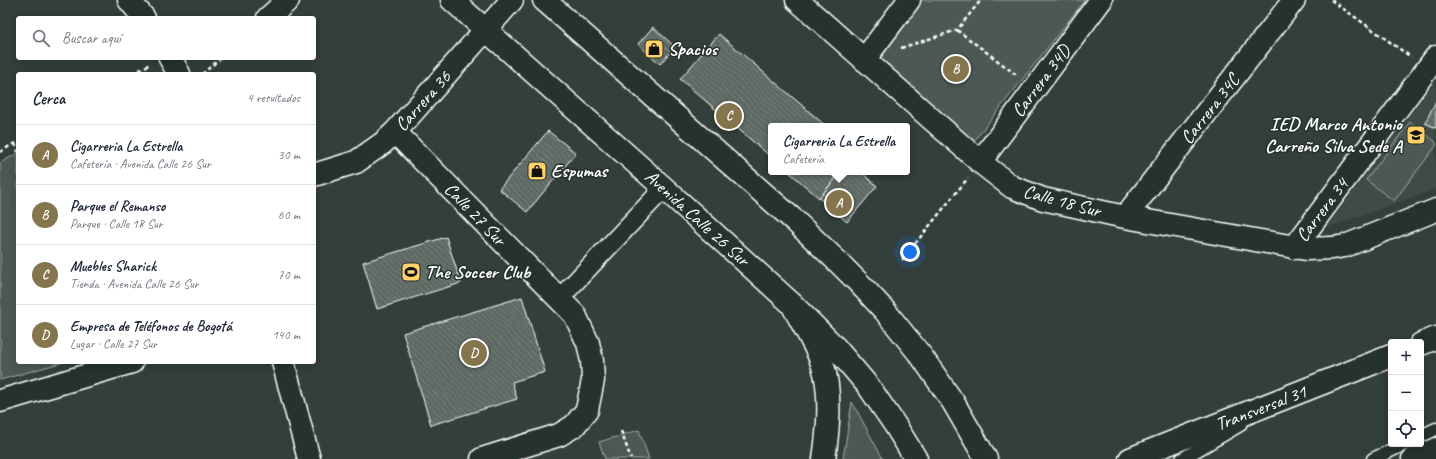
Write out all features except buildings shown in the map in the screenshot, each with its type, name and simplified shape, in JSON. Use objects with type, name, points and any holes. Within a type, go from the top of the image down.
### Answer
[{"type":"main road","points":[[129,0],[142,16]]},
{"type":"main road","points":[[270,16],[288,0]]},
{"type":"main road","name":"Avenida Calle 26 Sur","points":[[452,0],[792,304],[835,347],[859,374],[883,406],[916,459]]},
{"type":"main road","name":"Carrera 36","points":[[316,173],[356,162],[378,147],[395,132],[512,0]]},
{"type":"main road","points":[[544,0],[794,221],[860,284],[885,311],[922,357],[953,402],[986,459]]},
{"type":"main road","name":"Calle 18 Sur","points":[[797,0],[980,162],[1012,187],[1043,199],[1125,218],[1294,248],[1319,249],[1345,246],[1436,210]]},
{"type":"main road","points":[[864,60],[909,0]]},
{"type":"main road","name":"Carrera 34D","points":[[980,162],[1101,0]]},
{"type":"main road","name":"Carrera 34C","points":[[1125,218],[1294,0]]},
{"type":"main road","points":[[161,60],[176,72]]},
{"type":"main road","name":"Carrera 34","points":[[1294,248],[1432,63]]},
{"type":"main road","name":"Calle 27 Sur","points":[[395,132],[574,315],[588,343],[592,361],[593,380],[587,410],[574,426],[559,435],[482,459]]},
{"type":"main road","points":[[792,304],[822,362],[825,374],[828,396],[828,428],[824,459]]},
{"type":"main road","points":[[1424,343],[1436,338]]},
{"type":"main road","name":"Transversal 31","points":[[1130,459],[1388,357]]},
{"type":"main road","points":[[0,401],[125,364]]},
{"type":"main road","points":[[284,364],[309,459]]},
{"type":"main road","points":[[1413,459],[1436,449]]},
{"type":"street","points":[[559,299],[664,188]]},
{"type":"lane","points":[[1424,351],[1436,346]]},
{"type":"lane","points":[[1182,459],[1238,426],[1388,365]]},
{"type":"lane","points":[[1424,435],[1436,429]]},
{"type":"lane","points":[[1373,459],[1399,447]]},
{"type":"path","points":[[898,49],[957,30],[981,0]]},
{"type":"path","points":[[1331,0],[1432,63]]},
{"type":"path","points":[[957,30],[1035,89]]},
{"type":"path","points":[[137,72],[161,60]]},
{"type":"path","points":[[204,72],[219,60]]},
{"type":"path","points":[[0,152],[16,142]]},
{"type":"path","points":[[902,260],[980,162]]},
{"type":"path","points":[[621,431],[631,459]]},
{"type":"shaded area","points":[[914,0],[1085,0],[974,141],[868,59]]},
{"type":"shaded area","name":"IED Marco Antonio Carreño Silva Sede A","points":[[1436,80],[1436,189],[1326,228]]},
{"type":"shaded area","points":[[1410,122],[1436,142],[1436,146],[1394,201],[1366,180]]},
{"type":"shaded area","points":[[16,154],[16,364],[57,364],[0,380],[0,163]]},
{"type":"shaded area","points":[[852,402],[883,459],[843,459]]},
{"type":"shaded area","points":[[639,430],[649,459],[605,459],[599,442]]},
{"type":"place","name":"Spacios","points":[[654,49]]},
{"type":"place","name":"Parque el Remanso","points":[[956,69]]},
{"type":"place","name":"Muebles Sharick","points":[[729,116]]},
{"type":"place","name":"IED Marco Antonio Carreño Silva Sede A","points":[[1416,135]]},
{"type":"place","name":"Espumas","points":[[537,171]]},
{"type":"place","name":"Cigarreria La Estrella","points":[[839,203]]},
{"type":"place","name":"The Soccer Club","points":[[411,272]]},
{"type":"place","name":"Empresa de Teléfonos de Bogotá","points":[[474,353]]}]
